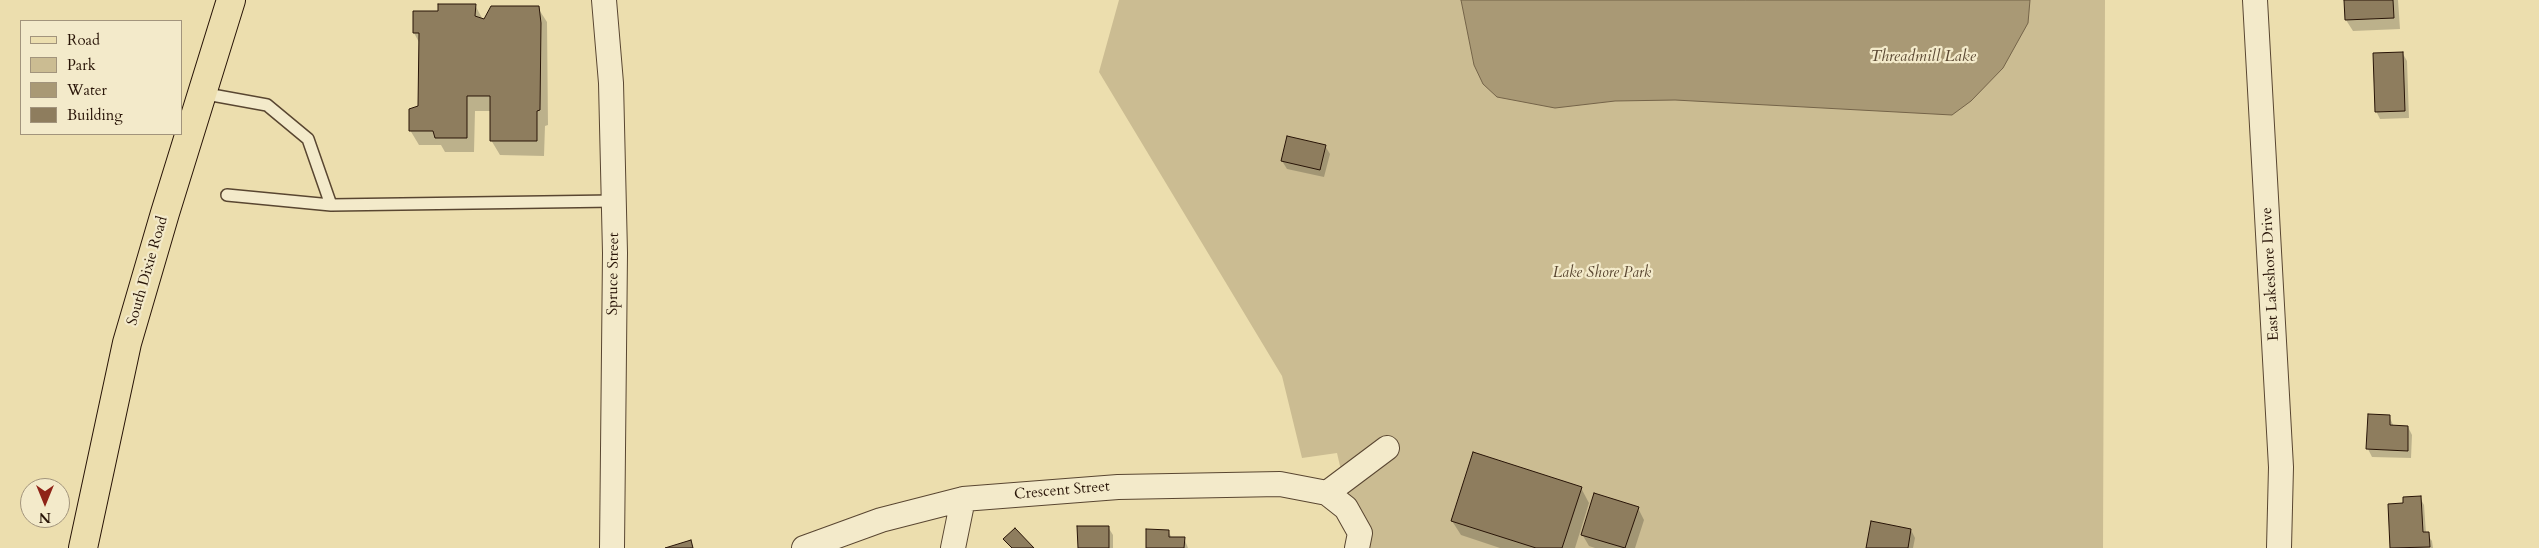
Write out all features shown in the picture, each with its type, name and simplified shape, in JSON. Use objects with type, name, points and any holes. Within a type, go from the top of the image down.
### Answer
[{"type":"main road","name":"South Dixie Road","points":[[84,548],[127,343],[201,93],[231,0]]},
{"type":"street","name":"Spruce Street","points":[[604,0],[611,83],[614,201],[612,548]]},
{"type":"street","name":"East Lakeshore Drive","points":[[2255,0],[2281,467],[2279,548]]},
{"type":"street","points":[[1357,548],[1360,534],[1346,508],[1327,493],[1387,448]]},
{"type":"street","name":"Crescent Street","points":[[804,548],[881,520],[962,499],[1118,487],[1280,484],[1327,493]]},
{"type":"street","points":[[953,548],[962,499]]},
{"type":"lane","points":[[201,93],[267,106],[308,139],[331,205]]},
{"type":"lane","points":[[227,195],[331,205],[614,201]]},
{"type":"green space","name":"Lake Shore Park","points":[[1119,0],[2105,0],[2103,548],[1359,548],[1337,453],[1302,458],[1282,376],[1099,72]]},
{"type":"water","name":"Threadmill Lake","points":[[1461,0],[2030,0],[2028,23],[2003,68],[1971,101],[1952,115],[1675,100],[1615,101],[1555,108],[1497,97],[1483,84],[1474,65]]},
{"type":"building","points":[[2344,0],[2393,0],[2394,18],[2345,20]]},
{"type":"building","points":[[438,4],[476,4],[475,16],[484,19],[491,6],[539,6],[541,23],[540,110],[537,111],[537,141],[490,141],[490,96],[467,96],[467,138],[435,138],[433,131],[409,131],[409,109],[418,106],[419,33],[413,33],[413,11],[438,11]]},
{"type":"building","points":[[2403,52],[2405,111],[2375,112],[2373,53]]},
{"type":"building","points":[[1287,136],[1326,145],[1320,170],[1281,161]]},
{"type":"building","points":[[2368,414],[2390,415],[2390,425],[2408,426],[2408,451],[2366,449]]},
{"type":"building","points":[[1473,452],[1582,487],[1562,548],[1536,548],[1451,521]]},
{"type":"building","points":[[1594,493],[1639,507],[1625,548],[1581,535]]},
{"type":"building","points":[[2421,496],[2423,532],[2429,532],[2430,547],[2390,548],[2388,504],[2403,503],[2403,497]]},
{"type":"building","points":[[1871,521],[1911,529],[1908,548],[1866,548]]},
{"type":"building","points":[[1077,526],[1109,526],[1109,548],[1078,548]]},
{"type":"building","points":[[1015,528],[1034,548],[1012,548],[1003,539]]},
{"type":"building","points":[[1146,529],[1169,530],[1169,537],[1185,537],[1184,548],[1146,548]]},
{"type":"building","points":[[691,540],[693,548],[665,548]]}]
